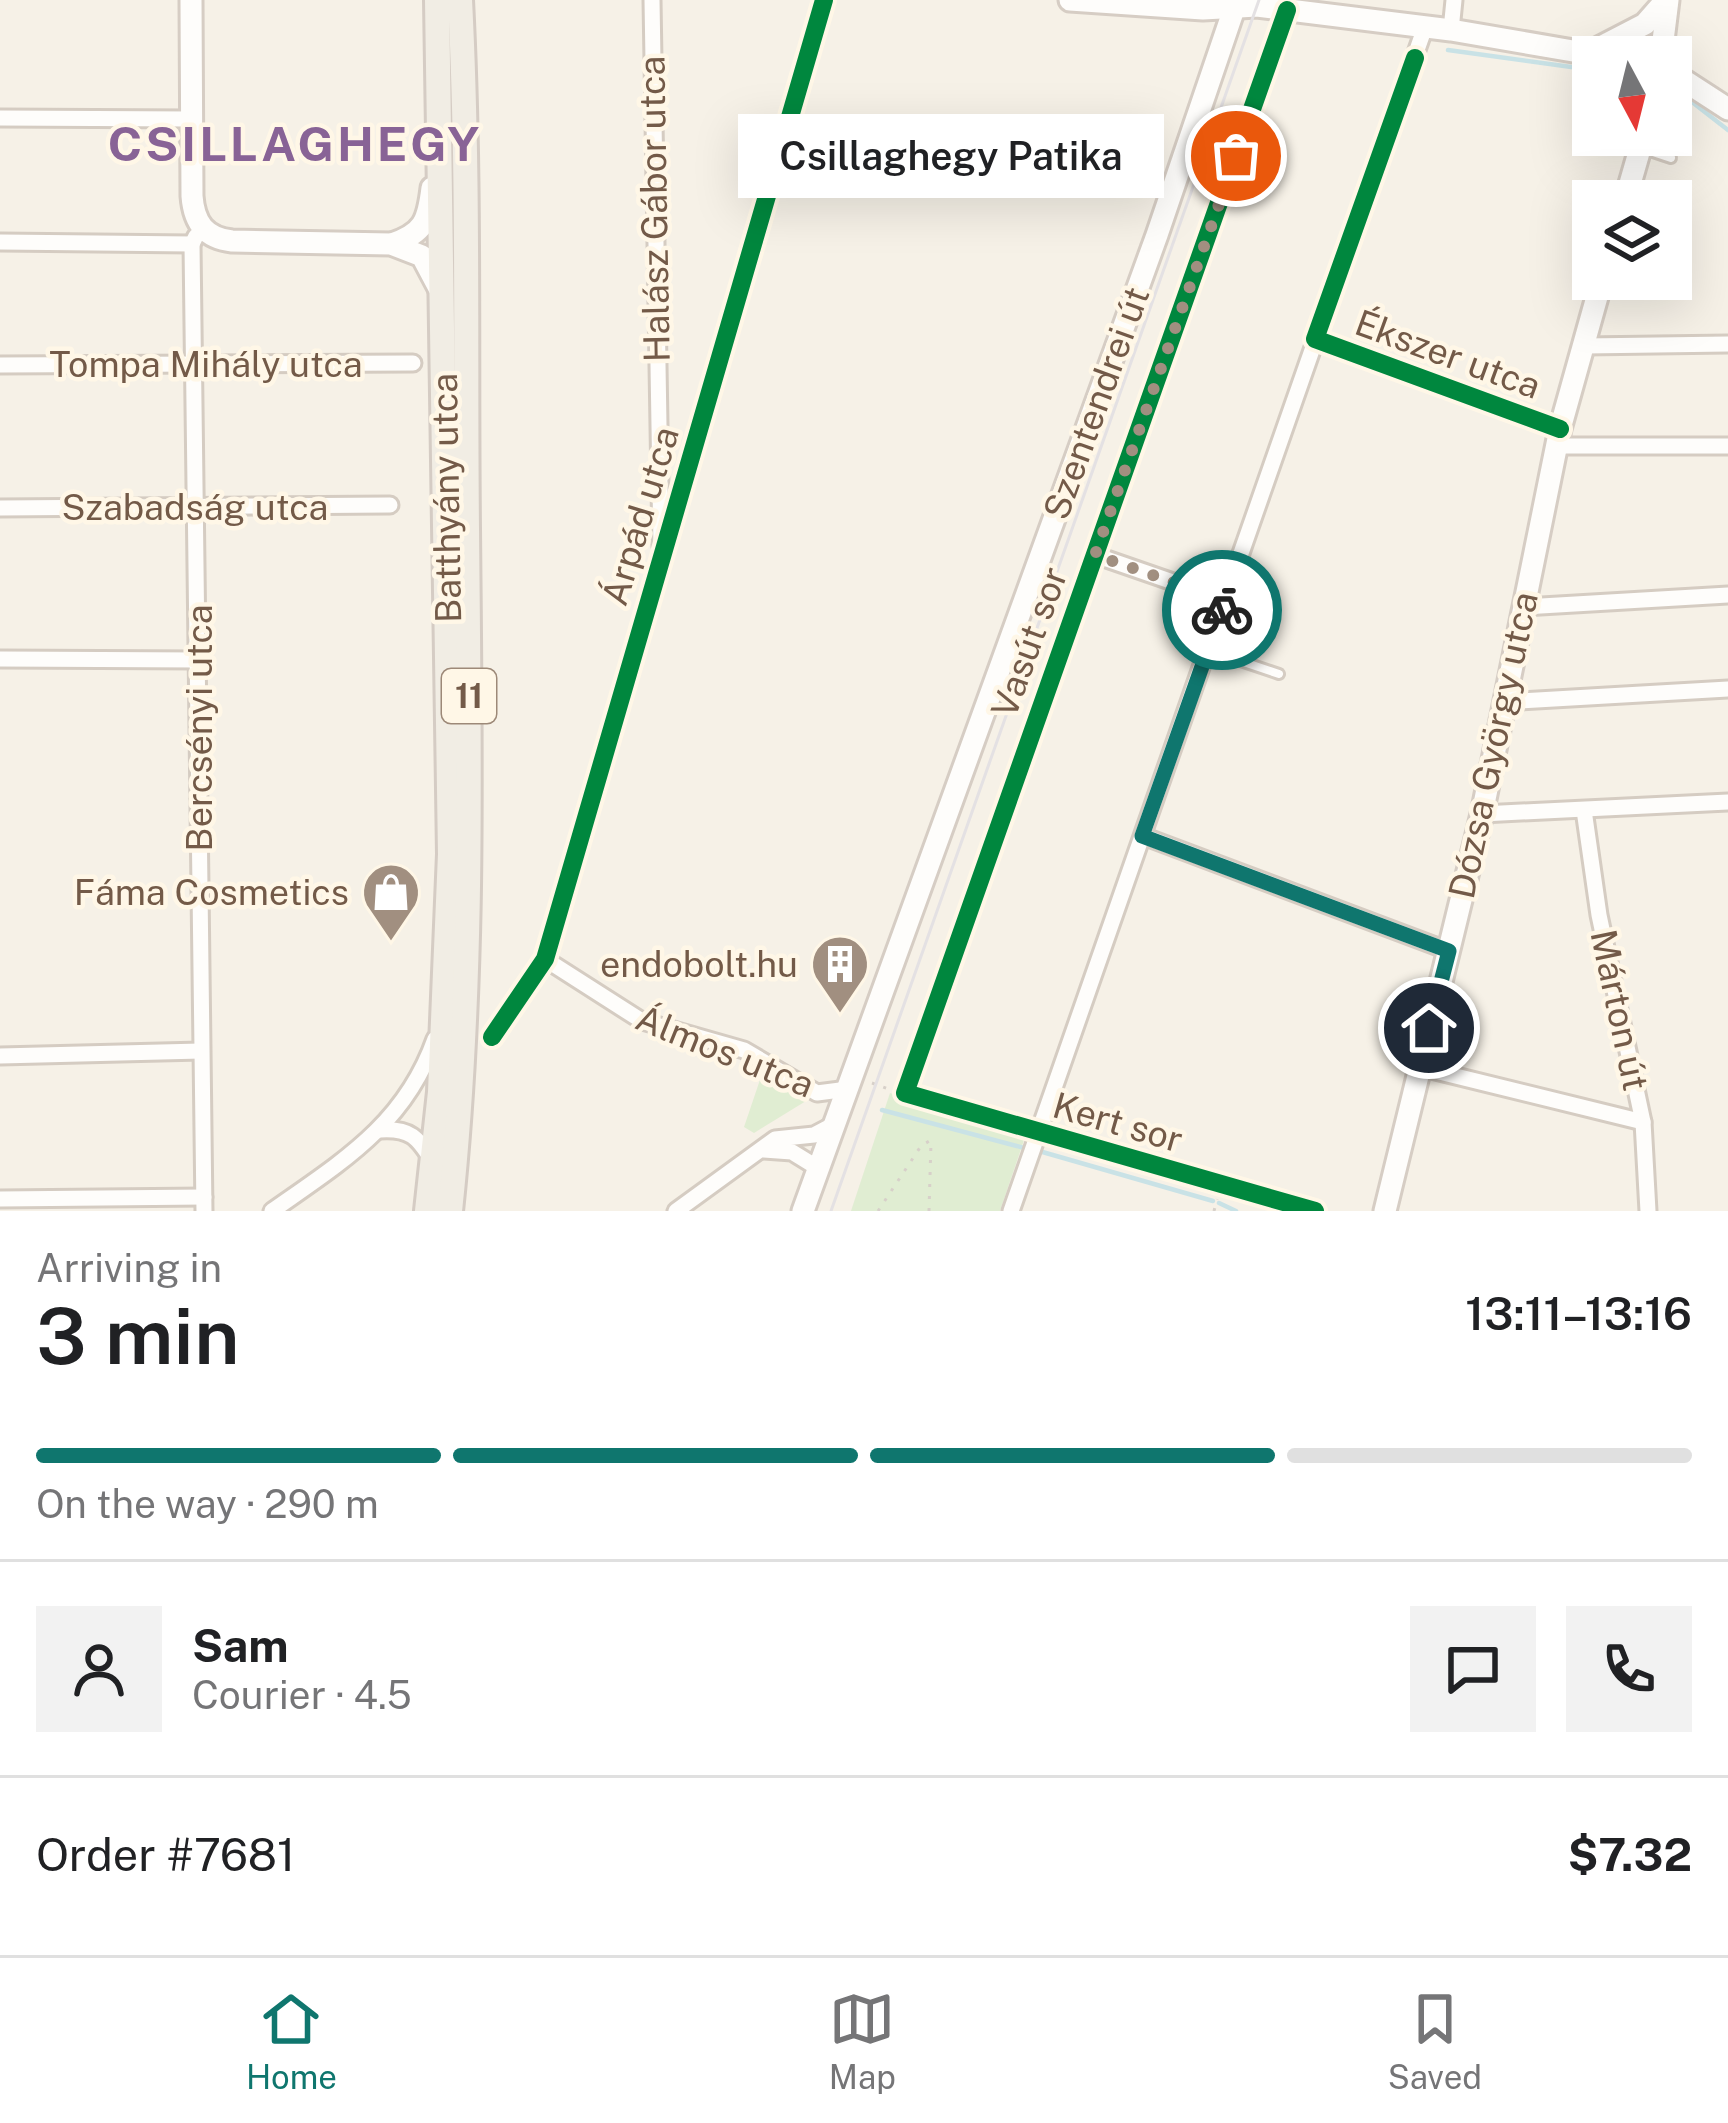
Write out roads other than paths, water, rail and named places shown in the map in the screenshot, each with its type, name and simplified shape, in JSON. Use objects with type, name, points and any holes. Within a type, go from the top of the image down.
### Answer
[{"type":"main road","name":"Batthyány utca","points":[[428,1211],[444,1014],[450,854],[437,0]]},
{"type":"main road","name":"Batthyány utca","points":[[450,1211],[468,945],[471,794],[460,0]]},
{"type":"street","name":"Bercsényi utca","points":[[191,0],[204,1204]]},
{"type":"street","name":"Halász Gábor utca","points":[[652,0],[661,562]]},
{"type":"street","name":"Árpád utca","points":[[492,1037],[545,959],[824,0]]},
{"type":"street","points":[[1070,0],[1257,6],[1572,50]]},
{"type":"street","points":[[1451,30],[1454,0]]},
{"type":"street","points":[[1628,36],[1667,0]]},
{"type":"street","points":[[1663,36],[1667,0]]},
{"type":"street","name":"Szentendrei út","points":[[803,1211],[833,1125],[857,1085],[1235,4]]},
{"type":"street","name":"Vasút sor","points":[[904,1093],[1287,10]]},
{"type":"street","points":[[1011,1211],[1425,27]]},
{"type":"street","points":[[1692,86],[1728,110]]},
{"type":"street","points":[[0,118],[189,118]]},
{"type":"street","points":[[391,244],[420,232],[427,222],[439,160]]},
{"type":"street","points":[[0,242],[196,230],[232,241],[391,244],[422,256],[436,276],[443,302]]},
{"type":"street","name":"Dózsa György utca","points":[[1385,1211],[1482,814],[1558,438],[1597,300]]},
{"type":"street","name":"Ékszer utca","points":[[1315,339],[1558,438]]},
{"type":"street","points":[[1585,346],[1728,344]]},
{"type":"street","name":"Tompa Mihály utca","points":[[0,364],[413,363]]},
{"type":"street","points":[[1558,438],[1728,446]]},
{"type":"street","points":[[658,474],[686,479]]},
{"type":"street","name":"Szabadság utca","points":[[0,508],[390,505]]},
{"type":"street","points":[[1095,555],[1225,600]]},
{"type":"street","points":[[1522,607],[1728,595]]},
{"type":"street","points":[[0,659],[200,660]]},
{"type":"street","points":[[1503,702],[1728,689]]},
{"type":"street","points":[[1482,814],[1728,802]]},
{"type":"street","name":"Márton út","points":[[1584,810],[1602,929],[1643,1122],[1648,1211]]},
{"type":"street","points":[[1142,836],[1449,951]]},
{"type":"street","name":"Álmos utca","points":[[545,959],[642,1021],[744,1051],[818,1094],[857,1085]]},
{"type":"street","points":[[272,1211],[380,1130],[405,1103],[426,1066],[444,1014]]},
{"type":"street","points":[[0,1056],[201,1051]]},
{"type":"street","points":[[1419,1067],[1643,1122]]},
{"type":"street","name":"Kert sor","points":[[904,1093],[936,1124],[1315,1211]]},
{"type":"street","points":[[676,1211],[775,1139],[814,1135],[833,1125]]},
{"type":"street","points":[[380,1130],[412,1133],[434,1164]]},
{"type":"street","points":[[755,1151],[792,1152],[818,1168]]},
{"type":"street","points":[[0,1198],[204,1204]]},
{"type":"lane","points":[[1667,156],[1671,158]]},
{"type":"lane","points":[[1208,650],[1279,674]]},
{"type":"waterway","points":[[1448,50],[1572,67]]},
{"type":"waterway","points":[[1692,102],[1728,130]]},
{"type":"waterway","points":[[882,1110],[1028,1149]]},
{"type":"waterway","points":[[1039,1151],[1213,1201]]},
{"type":"waterway","points":[[1219,1203],[1236,1211]]},
{"type":"tram line","points":[[831,1211],[1259,0]]},
{"type":"place","name":"Csillaghegy Patika","points":[[1236,156]]},
{"type":"place","name":"Fáma Cosmetics","points":[[391,943]]},
{"type":"place","name":"endobolt.hu","points":[[840,1015]]},
{"type":"district","name":"CSILLAGHEGY","points":[[295,144]]}]
